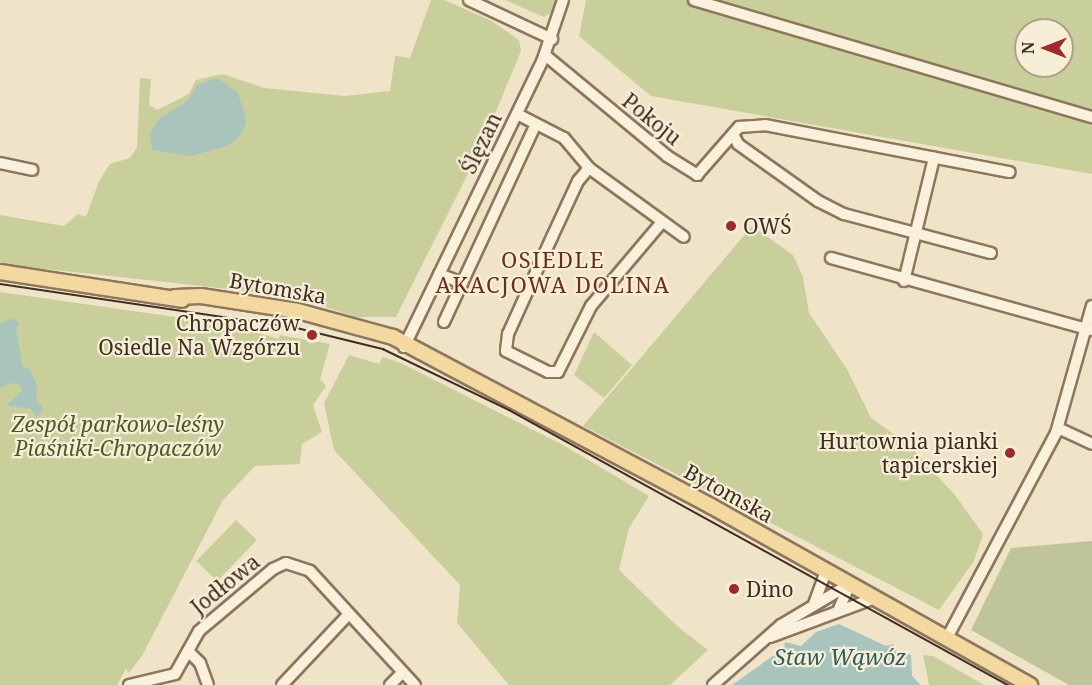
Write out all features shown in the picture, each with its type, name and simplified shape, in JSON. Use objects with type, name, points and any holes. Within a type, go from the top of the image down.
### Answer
[{"type":"main road","name":"Bytomska","points":[[0,272],[175,297],[201,296],[298,311],[375,331],[549,420],[1030,685]]},
{"type":"street","points":[[469,0],[552,39]]},
{"type":"street","name":"Ślęzan","points":[[404,346],[552,39],[563,0]]},
{"type":"street","points":[[694,0],[1092,117]]},
{"type":"street","name":"Pokoju","points":[[545,54],[658,150],[693,174],[697,175],[733,134]]},
{"type":"street","points":[[516,114],[564,138],[589,168],[684,237]]},
{"type":"street","points":[[444,322],[536,124]]},
{"type":"street","points":[[991,253],[916,231],[844,214],[818,201],[738,144],[733,134],[739,127],[765,125],[1010,172]]},
{"type":"street","points":[[904,281],[934,158]]},
{"type":"street","points":[[0,163],[32,170]]},
{"type":"street","points":[[589,168],[578,181],[508,334],[506,351],[548,372],[558,372],[591,306],[662,222]]},
{"type":"street","points":[[831,258],[904,281],[1089,329]]},
{"type":"street","points":[[439,274],[462,284]]},
{"type":"street","points":[[947,638],[1058,428],[1089,329],[1092,306]]},
{"type":"street","points":[[1058,428],[1092,444]]},
{"type":"street","name":"Jodłowa","points":[[129,685],[175,674],[199,630],[273,569],[286,563],[310,571],[415,685]]},
{"type":"street","points":[[814,604],[826,571]]},
{"type":"street","points":[[713,685],[767,638],[814,604],[850,584]]},
{"type":"street","points":[[838,611],[850,584]]},
{"type":"street","points":[[767,638],[875,598]]},
{"type":"street","points":[[282,685],[349,614]]},
{"type":"street","points":[[188,651],[201,663],[208,685]]},
{"type":"street","points":[[390,685],[403,672]]},
{"type":"green space","points":[[431,0],[444,0],[490,20],[519,40],[521,51],[479,152],[396,317],[356,317],[292,296],[0,264],[0,215],[64,226],[78,214],[86,217],[99,181],[110,164],[130,158],[137,147],[140,78],[151,79],[149,105],[157,110],[189,94],[196,80],[223,74],[265,88],[345,96],[390,91],[395,56],[410,58]]},
{"type":"green space","points":[[505,0],[555,0],[551,13],[544,17]]},
{"type":"green space","points":[[586,0],[1092,0],[1092,174],[651,96],[579,36]]},
{"type":"green space","points":[[752,226],[793,255],[803,277],[809,313],[847,369],[871,418],[908,444],[955,495],[983,534],[974,561],[939,610],[583,426]]},
{"type":"green space","name":"Zespół parkowo-leśny Piaśniki-Chropaczów","points":[[0,292],[231,325],[279,339],[279,335],[330,344],[320,379],[326,386],[313,405],[322,432],[302,444],[300,464],[255,466],[223,500],[142,656],[129,673],[126,669],[117,685],[0,685]]},
{"type":"green space","points":[[594,332],[632,365],[604,398],[574,375]]},
{"type":"green space","points":[[349,355],[379,364],[383,357],[401,363],[563,445],[649,496],[629,528],[619,570],[677,626],[708,650],[670,685],[509,685],[457,623],[460,585],[334,450],[324,403]]},
{"type":"green space","points":[[236,520],[257,540],[217,581],[196,561]]},
{"type":"green space","points":[[1092,541],[1092,685],[1069,685],[971,630],[1011,548]]},
{"type":"green space","points":[[923,655],[933,656],[984,685],[929,685]]},
{"type":"water","points":[[217,78],[237,92],[245,113],[246,124],[238,138],[227,146],[191,156],[152,150],[150,133],[161,117],[188,101],[197,85]]},
{"type":"water","points":[[14,318],[19,323],[16,330],[23,367],[30,370],[36,382],[37,401],[43,409],[37,417],[31,409],[6,405],[23,390],[18,384],[11,383],[0,388],[0,323]]},
{"type":"water","name":"Staw Wąwóz","points":[[839,624],[886,646],[893,644],[897,651],[911,655],[912,676],[921,685],[732,685],[784,648],[785,642],[801,646],[816,632]]},
{"type":"tram line","points":[[0,284],[297,328],[383,349],[509,410],[1008,685]]},
{"type":"place","name":"OWŚ","points":[[731,226]]},
{"type":"place","name":"Chropaczów Osiedle Na Wzgórzu","points":[[312,335]]},
{"type":"place","name":"Hurtownia pianki tapicerskiej","points":[[1010,453]]},
{"type":"place","name":"Dino","points":[[734,589]]},
{"type":"district","name":"OSIEDLE AKACJOWA DOLINA","points":[[553,272]]}]
